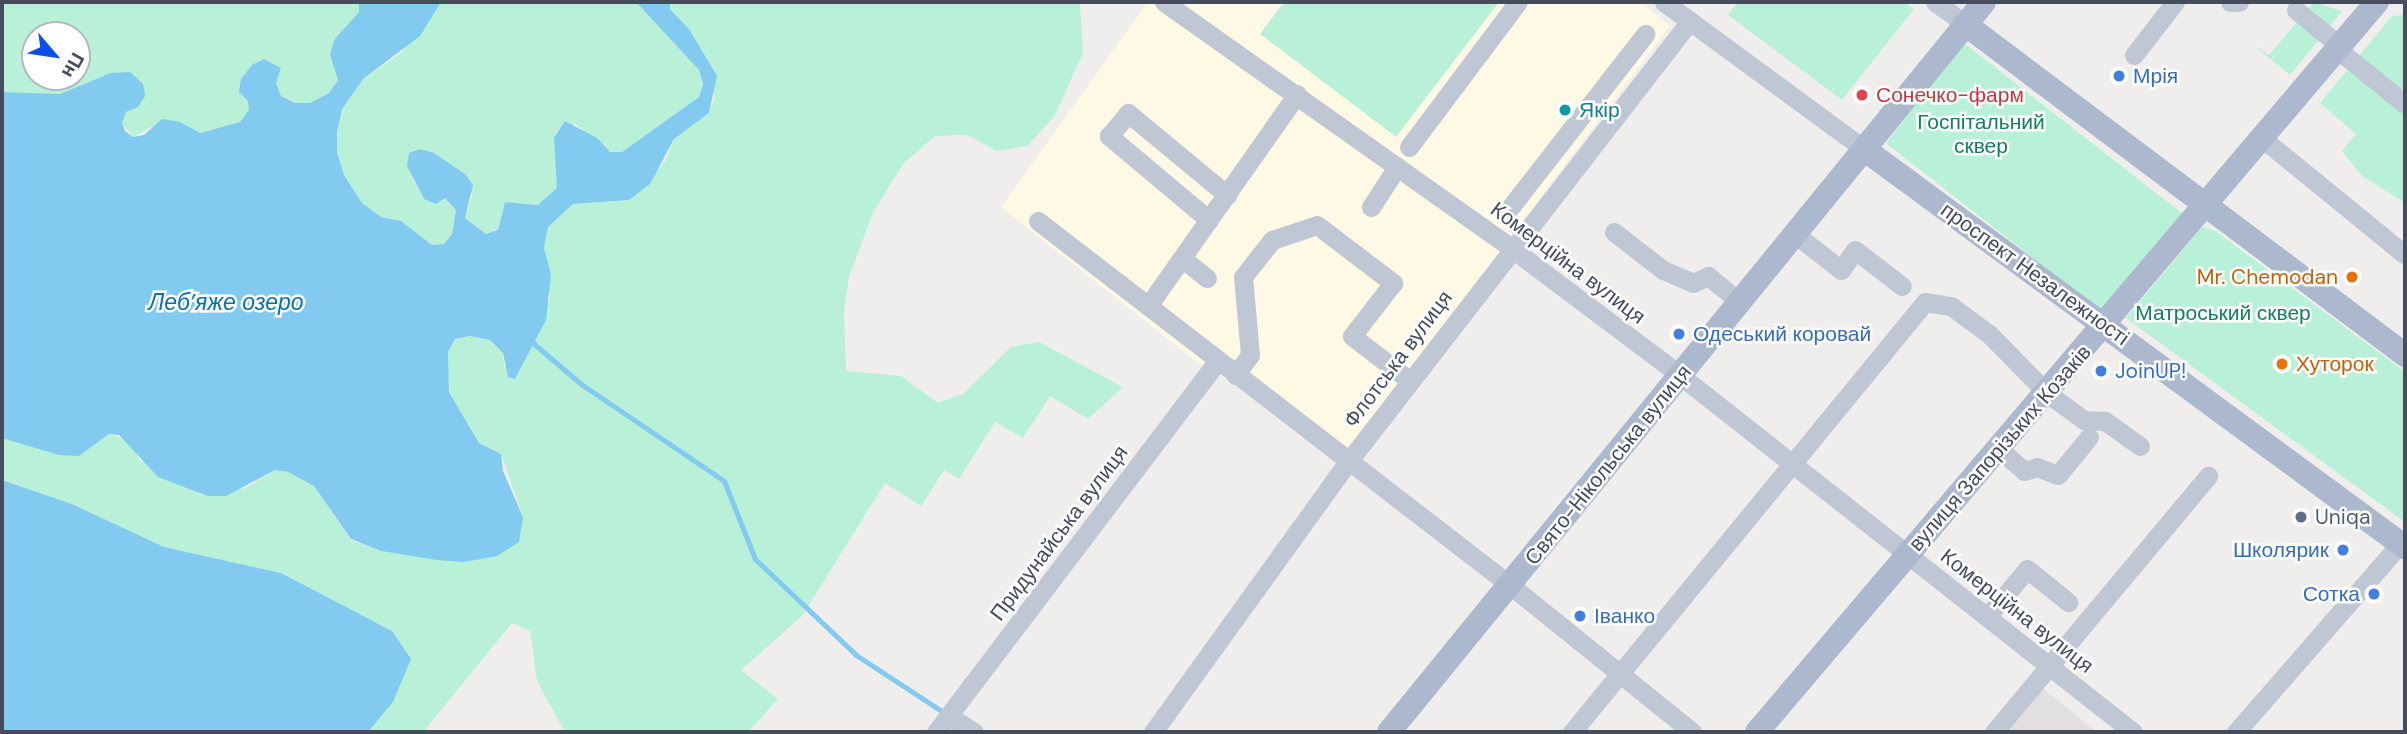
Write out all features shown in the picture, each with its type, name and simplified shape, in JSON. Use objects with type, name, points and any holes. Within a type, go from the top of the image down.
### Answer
[{"type":"main road","name":"Свято-Нікольська вулиця","points":[[1389,732],[1984,2]]},
{"type":"main road","name":"вулиця Запорізьких Козаків","points":[[1757,732],[2206,207],[2377,2]]},
{"type":"main road","points":[[1965,24],[2405,355]]},
{"type":"main road","name":"проспект Незалежності","points":[[1864,149],[2403,545]]},
{"type":"street","name":"Комерційна вулиця","points":[[1164,2],[1511,248],[1681,376],[2133,732]]},
{"type":"street","points":[[1409,147],[1518,2]]},
{"type":"street","name":"проспект Незалежності","points":[[1664,2],[1864,149]]},
{"type":"street","points":[[1935,2],[1965,24]]},
{"type":"street","points":[[2134,55],[2175,2]]},
{"type":"street","points":[[2230,2],[2238,2]]},
{"type":"street","points":[[2296,10],[2405,104]]},
{"type":"street","name":"Флотська вулиця","points":[[1153,732],[1348,462],[1511,248],[1690,21]]},
{"type":"street","points":[[1509,209],[1645,34]]},
{"type":"street","points":[[1148,306],[1297,94]]},
{"type":"street","points":[[1209,220],[1109,136],[1128,113],[1227,195]]},
{"type":"street","points":[[2263,139],[2405,255]]},
{"type":"street","points":[[1371,207],[1397,167]]},
{"type":"street","points":[[1038,221],[1217,362],[1510,585],[1692,732]]},
{"type":"street","points":[[1235,375],[1250,355],[1243,277],[1272,240],[1317,225],[1393,283],[1352,336],[1410,381]]},
{"type":"street","points":[[1614,232],[1663,270],[1693,283],[1708,276],[1740,302]]},
{"type":"street","points":[[1795,234],[1840,270],[1855,250],[1902,286]]},
{"type":"street","points":[[1182,258],[1207,278]]},
{"type":"street","points":[[1572,732],[1794,465],[1925,302],[1951,306],[1990,335],[2046,393],[2084,420],[2105,421],[2140,446]]},
{"type":"street","name":"Придунайська вулиця","points":[[936,732],[1217,362]]},
{"type":"street","points":[[1999,449],[2024,471],[2037,467],[2058,475],[2089,437]]},
{"type":"street","points":[[1994,732],[2208,476]]},
{"type":"street","points":[[2236,732],[2403,545]]},
{"type":"street","points":[[1987,617],[2027,569],[2068,602]]},
{"type":"street","points":[[949,716],[974,732]]},
{"type":"shaded area","points":[[1148,2],[1641,2],[1670,26],[1352,446],[1340,447],[1217,349],[1201,365],[1001,207]]},
{"type":"shaded area","points":[[2031,679],[2097,732],[1986,732]]},
{"type":"green space","points":[[2,2],[361,4],[359,12],[334,40],[330,55],[338,80],[329,93],[310,103],[295,103],[281,96],[276,83],[248,101],[250,111],[240,122],[199,133],[180,122],[151,127],[133,137],[121,123],[126,112],[138,107],[91,88],[91,21],[21,21],[21,91],[68,91],[60,94],[2,92]]},
{"type":"green space","points":[[441,2],[636,2],[700,70],[703,84],[699,97],[622,152],[610,152],[574,123],[555,149],[560,169],[558,188],[549,200],[538,205],[505,202],[498,230],[486,234],[465,218],[472,195],[465,174],[434,153],[412,178],[424,199],[445,198],[456,210],[452,234],[444,244],[432,245],[401,221],[381,217],[362,203],[344,175],[337,152],[337,132],[342,109],[363,79],[401,53]]},
{"type":"green space","points":[[670,2],[1080,2],[1083,53],[1054,117],[1027,146],[997,151],[967,135],[935,136],[903,164],[873,213],[849,277],[844,311],[846,371],[901,376],[938,403],[963,394],[1011,347],[1039,342],[1123,387],[1088,419],[1050,396],[1023,438],[995,422],[959,479],[944,470],[921,506],[885,483],[802,616],[741,670],[778,699],[748,732],[565,732],[537,681],[530,631],[512,623],[423,732],[368,732],[393,702],[392,631],[281,573],[164,547],[72,504],[2,480],[2,438],[79,456],[109,434],[131,442],[140,461],[244,489],[275,470],[288,472],[314,486],[351,540],[381,551],[407,555],[523,517],[501,454],[479,443],[449,392],[448,352],[454,339],[470,336],[490,340],[503,353],[504,366],[515,379],[550,299],[544,248],[548,227],[573,204],[629,200],[665,162],[674,139],[709,113],[715,97],[689,29],[670,9]]},
{"type":"green space","points":[[1284,2],[1499,2],[1396,137],[1260,34]]},
{"type":"green space","points":[[1738,2],[1904,2],[1914,9],[1842,100],[1728,15]]},
{"type":"green space","points":[[2314,2],[2342,11],[2328,29],[2308,9]]},
{"type":"green space","points":[[2405,15],[2405,203],[2361,175],[2342,151],[2356,134],[2320,103],[2392,16]]},
{"type":"green space","points":[[2298,21],[2321,37],[2290,75],[2252,44],[2269,55]]},
{"type":"green space","name":"Госпітальний сквер","points":[[1964,43],[2185,215],[2106,315],[1886,143]]},
{"type":"green space","name":"Матроський сквер","points":[[2202,227],[2214,230],[2405,372],[2405,522],[2126,318]]},
{"type":"water","name":"Леб’яже озеро","points":[[359,2],[441,2],[420,36],[363,79],[342,109],[337,132],[337,152],[344,175],[362,203],[381,217],[401,221],[432,245],[444,244],[452,234],[456,210],[445,198],[436,204],[424,199],[407,166],[409,153],[420,149],[434,153],[465,174],[473,185],[465,218],[486,234],[498,230],[505,202],[538,205],[557,188],[554,138],[565,121],[597,138],[610,152],[622,152],[699,97],[703,84],[699,70],[636,2],[670,2],[670,9],[689,29],[717,76],[709,113],[674,139],[650,184],[629,200],[573,204],[548,227],[544,248],[551,274],[546,320],[515,379],[508,377],[503,353],[490,340],[470,336],[455,339],[448,352],[449,392],[479,443],[501,454],[503,471],[523,517],[519,542],[497,556],[464,562],[437,560],[381,551],[351,539],[314,486],[288,472],[275,470],[226,496],[208,496],[158,477],[119,435],[109,434],[79,456],[59,455],[2,438],[2,92],[60,94],[67,91],[91,91],[91,81],[111,73],[130,72],[143,84],[145,96],[138,107],[126,112],[122,123],[125,131],[133,137],[144,135],[162,119],[180,122],[200,133],[240,122],[249,110],[248,101],[239,92],[241,79],[252,65],[264,59],[281,68],[276,83],[281,96],[295,103],[310,103],[329,93],[338,80],[330,55],[334,40],[359,12]]},
{"type":"water","points":[[2,480],[72,504],[164,547],[281,573],[392,631],[411,659],[393,702],[368,732],[2,732]]},
{"type":"waterway","points":[[533,343],[581,384],[724,481],[755,559],[856,655],[946,714]]},
{"type":"place","name":"Мрія","points":[[2119,76]]},
{"type":"place","name":"Сонечко-фарм","points":[[1862,95]]},
{"type":"place","name":"Якір","points":[[1565,110]]},
{"type":"place","name":"Mr. Chemodan","points":[[2352,277]]},
{"type":"place","name":"Одеський коровай","points":[[1679,334]]},
{"type":"place","name":"Хуторок","points":[[2282,364]]},
{"type":"place","name":"JoinUP!","points":[[2101,371]]},
{"type":"place","name":"Uniqa","points":[[2301,517]]},
{"type":"place","name":"Школярик","points":[[2343,550]]},
{"type":"place","name":"Сотка","points":[[2374,594]]},
{"type":"place","name":"Іванко","points":[[1580,616]]}]
